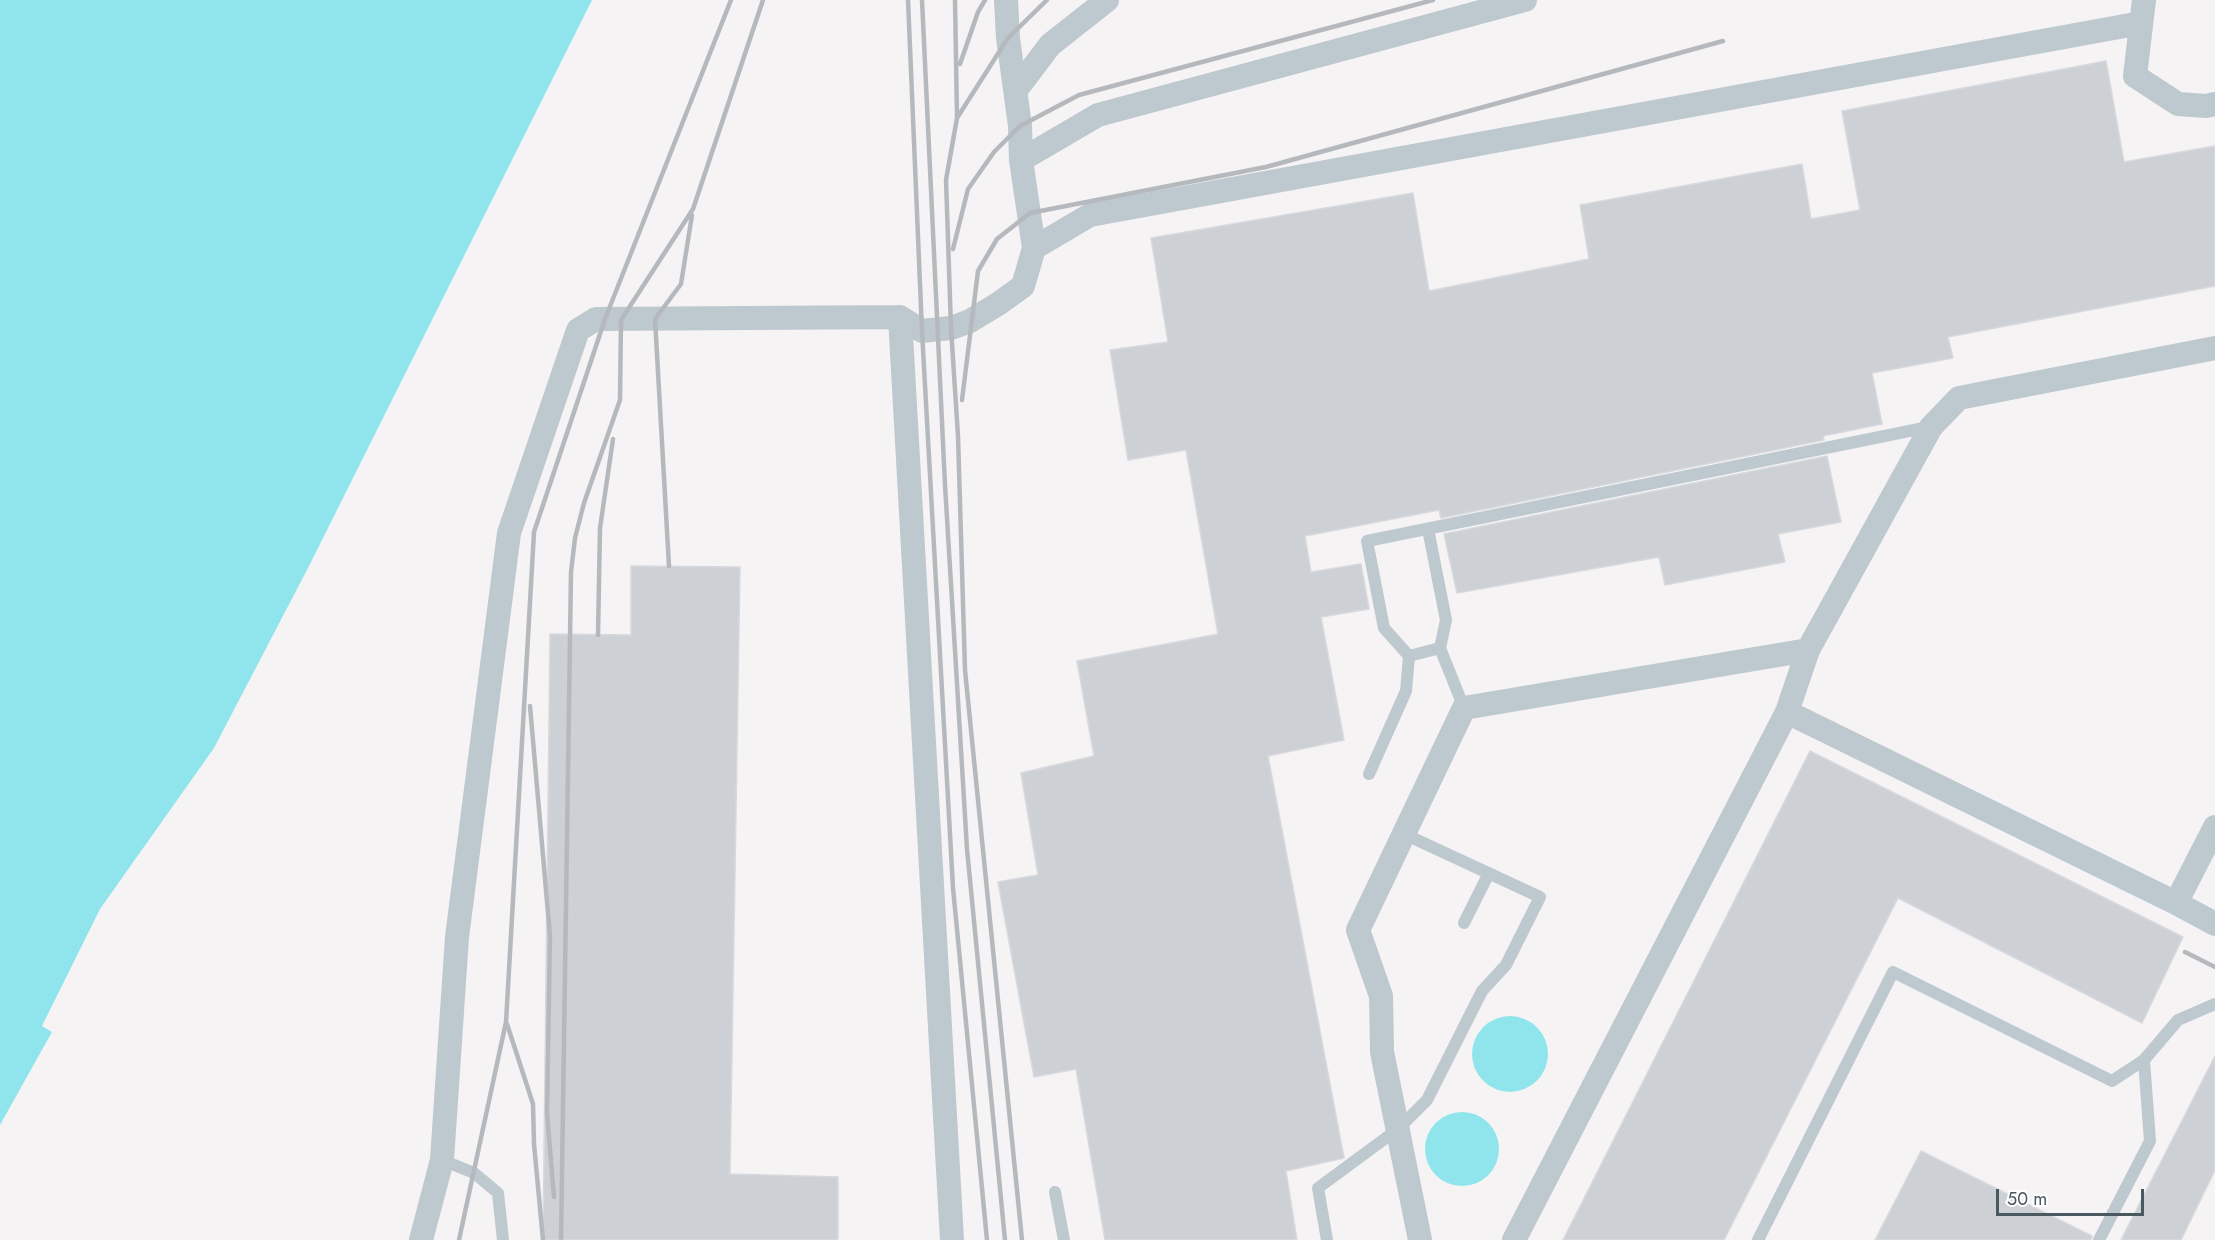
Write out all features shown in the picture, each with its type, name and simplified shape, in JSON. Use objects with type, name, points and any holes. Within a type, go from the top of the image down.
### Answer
[{"type":"street","points":[[1016,90],[1050,45],[1107,0]]},
{"type":"street","points":[[1021,160],[1098,115],[1525,0]]},
{"type":"street","points":[[421,1240],[442,1160],[457,937],[510,533],[578,330],[596,319],[900,317],[921,331],[951,328],[970,321],[1023,286],[1034,248],[1021,160],[1016,90],[1008,38],[1007,2]]},
{"type":"street","points":[[1034,248],[1090,215],[2142,12],[2135,76],[2178,104],[2206,106],[2215,104]]},
{"type":"street","points":[[900,317],[952,1240]]},
{"type":"street","points":[[1514,1240],[1787,712],[1808,650],[1931,427],[1959,398],[2215,348]]},
{"type":"street","points":[[1419,1240],[1382,1052],[1381,996],[1358,930],[1464,708],[1808,650]]},
{"type":"street","points":[[1787,712],[2215,924]]},
{"type":"street","points":[[2176,903],[2215,827]]},
{"type":"lane","points":[[1369,774],[1406,691],[1409,656],[1384,628],[1367,541],[1931,427]]},
{"type":"lane","points":[[1428,529],[1446,620],[1440,648],[1464,708]]},
{"type":"lane","points":[[1409,656],[1440,648]]},
{"type":"lane","points":[[1327,1240],[1318,1188],[1398,1129],[1427,1100],[1482,991],[1506,965],[1540,897],[1404,834]]},
{"type":"lane","points":[[1464,922],[1489,873]]},
{"type":"lane","points":[[1758,1240],[1893,972],[2112,1081],[2144,1060],[2178,1020],[2215,1004]]},
{"type":"lane","points":[[2099,1240],[2150,1141],[2144,1060]]},
{"type":"lane","points":[[442,1160],[474,1173],[498,1193],[503,1240]]},
{"type":"lane","points":[[1055,1192],[1064,1240]]},
{"type":"water","points":[[0,0],[592,0],[309,566],[214,748],[100,909],[42,1026],[52,1032],[0,1125]]},
{"type":"water","points":[[1518,1016],[1531,1022],[1542,1033],[1548,1046],[1546,1069],[1531,1086],[1518,1092],[1502,1092],[1489,1086],[1474,1069],[1472,1046],[1478,1033],[1495,1018]]},
{"type":"water","points":[[1462,1112],[1483,1118],[1493,1128],[1499,1149],[1493,1170],[1483,1180],[1462,1186],[1441,1180],[1431,1170],[1425,1149],[1431,1128],[1441,1118]]},
{"type":"building","points":[[2106,61],[2124,162],[2215,146],[2215,286],[1948,337],[1953,358],[1872,373],[1882,424],[1823,436],[1824,440],[1441,518],[1439,510],[1305,536],[1311,572],[1361,564],[1369,609],[1321,617],[1344,740],[1268,756],[1344,1158],[1286,1171],[1297,1240],[1105,1240],[1076,1069],[1034,1077],[998,882],[1038,875],[1021,773],[1094,756],[1077,661],[1218,634],[1186,450],[1128,460],[1110,350],[1168,342],[1151,238],[1413,193],[1429,291],[1589,259],[1580,205],[1802,164],[1811,219],[1860,210],[1842,111]]},
{"type":"building","points":[[1827,456],[1841,522],[1778,534],[1785,562],[1665,585],[1659,557],[1457,593],[1444,534]]},
{"type":"building","points":[[631,566],[740,567],[730,1174],[838,1177],[838,1240],[543,1240],[550,634],[631,635]]},
{"type":"building","points":[[1810,751],[2183,937],[2142,1023],[1898,898],[1724,1240],[1563,1240]]},
{"type":"building","points":[[2215,1056],[2215,1170],[2181,1240],[2121,1240]]},
{"type":"building","points":[[1921,1151],[2092,1236],[2091,1240],[1875,1240]]},
{"type":"railway","points":[[459,1240],[506,1022],[534,532],[605,319],[731,0]]},
{"type":"railway","points":[[561,1240],[571,572],[575,538],[584,503],[620,400],[621,320],[693,209],[763,0]]},
{"type":"railway","points":[[908,0],[922,331],[953,888],[987,1240]]},
{"type":"railway","points":[[922,0],[945,485],[967,849],[1005,1240]]},
{"type":"railway","points":[[955,0],[957,118],[946,180],[951,328],[958,436],[965,670],[1022,1240]]},
{"type":"railway","points":[[960,64],[978,12],[985,0]]},
{"type":"railway","points":[[957,118],[1008,38],[1047,0]]},
{"type":"railway","points":[[953,249],[968,189],[994,152],[1020,126],[1079,95],[1433,0]]},
{"type":"railway","points":[[962,400],[978,271],[997,239],[1030,213],[1266,167],[1723,41]]},
{"type":"railway","points":[[669,566],[655,319],[681,284],[692,215]]},
{"type":"railway","points":[[598,635],[600,528],[613,439]]},
{"type":"railway","points":[[530,706],[550,936],[547,1113],[554,1197]]},
{"type":"railway","points":[[2185,952],[2215,967]]},
{"type":"railway","points":[[507,1024],[533,1104],[534,1144],[543,1240]]}]
